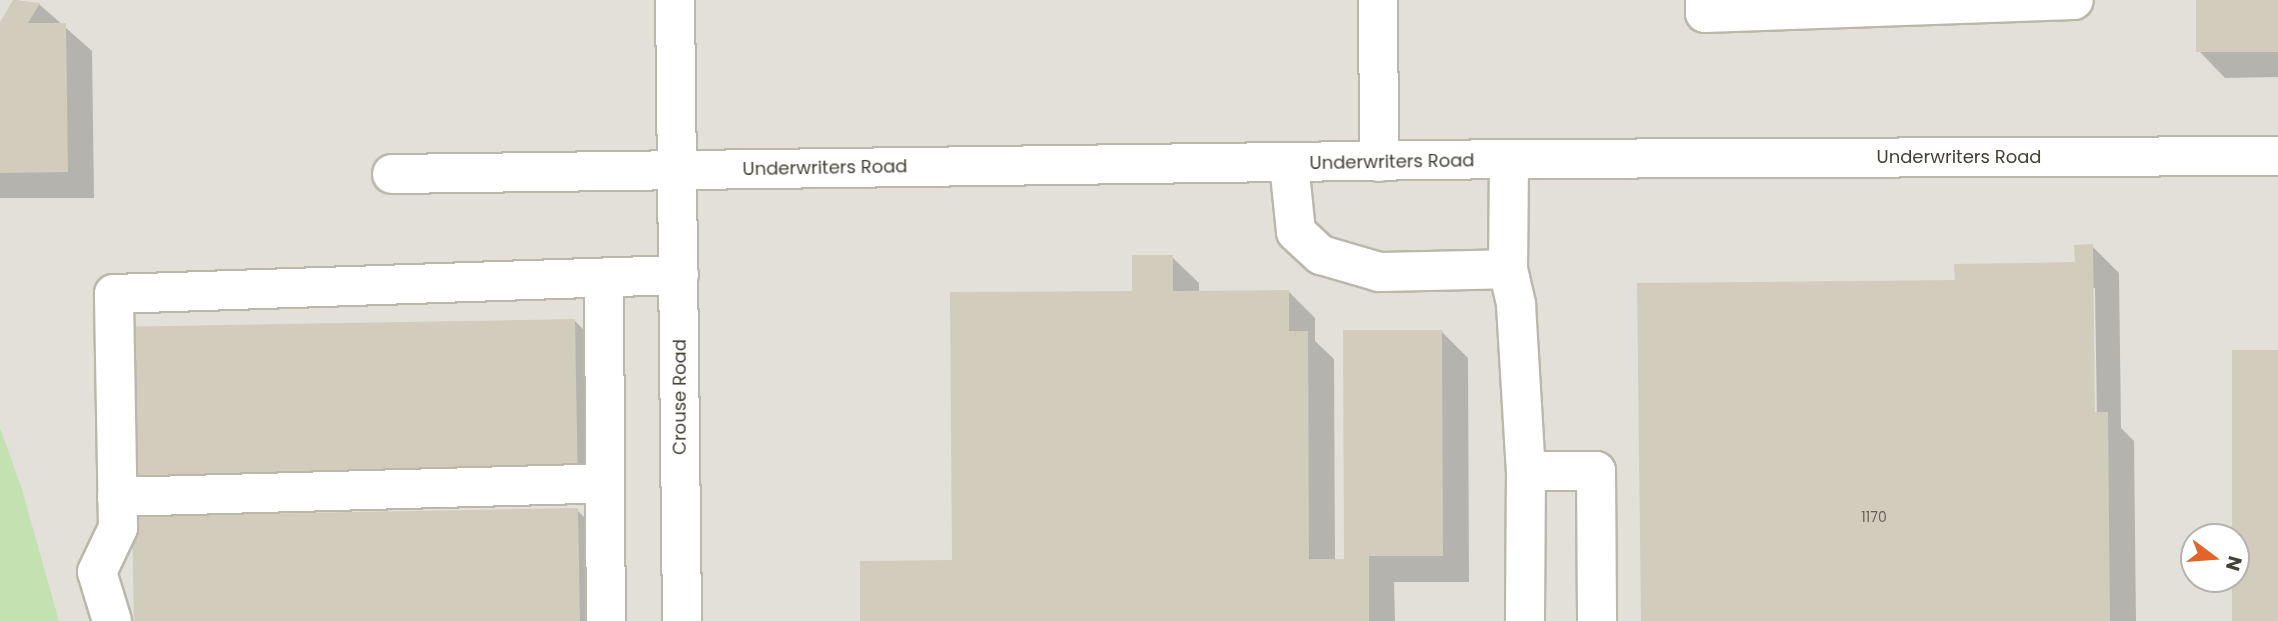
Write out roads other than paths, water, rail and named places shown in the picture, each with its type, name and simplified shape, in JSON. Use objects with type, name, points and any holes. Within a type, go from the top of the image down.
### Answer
[{"type":"street","points":[[675,0],[679,173]]},
{"type":"street","points":[[1378,0],[1379,162]]},
{"type":"street","points":[[1705,0],[1705,13],[2074,0]]},
{"type":"street","name":"Underwriters Road","points":[[392,174],[679,173],[756,167],[1289,164],[1509,159],[2278,156]]},
{"type":"street","points":[[1509,159],[1508,269],[1516,305],[1526,471],[1525,621]]},
{"type":"street","points":[[1289,164],[1296,232],[1321,255],[1379,272],[1441,274],[1508,269]]},
{"type":"street","name":"Crouse Road","points":[[679,173],[682,621]]},
{"type":"street","points":[[112,621],[96,572],[118,528],[114,294],[679,275]]},
{"type":"street","points":[[604,278],[606,621]]},
{"type":"street","points":[[1526,471],[1596,471],[1597,621]]},
{"type":"street","points":[[117,497],[605,483]]}]
